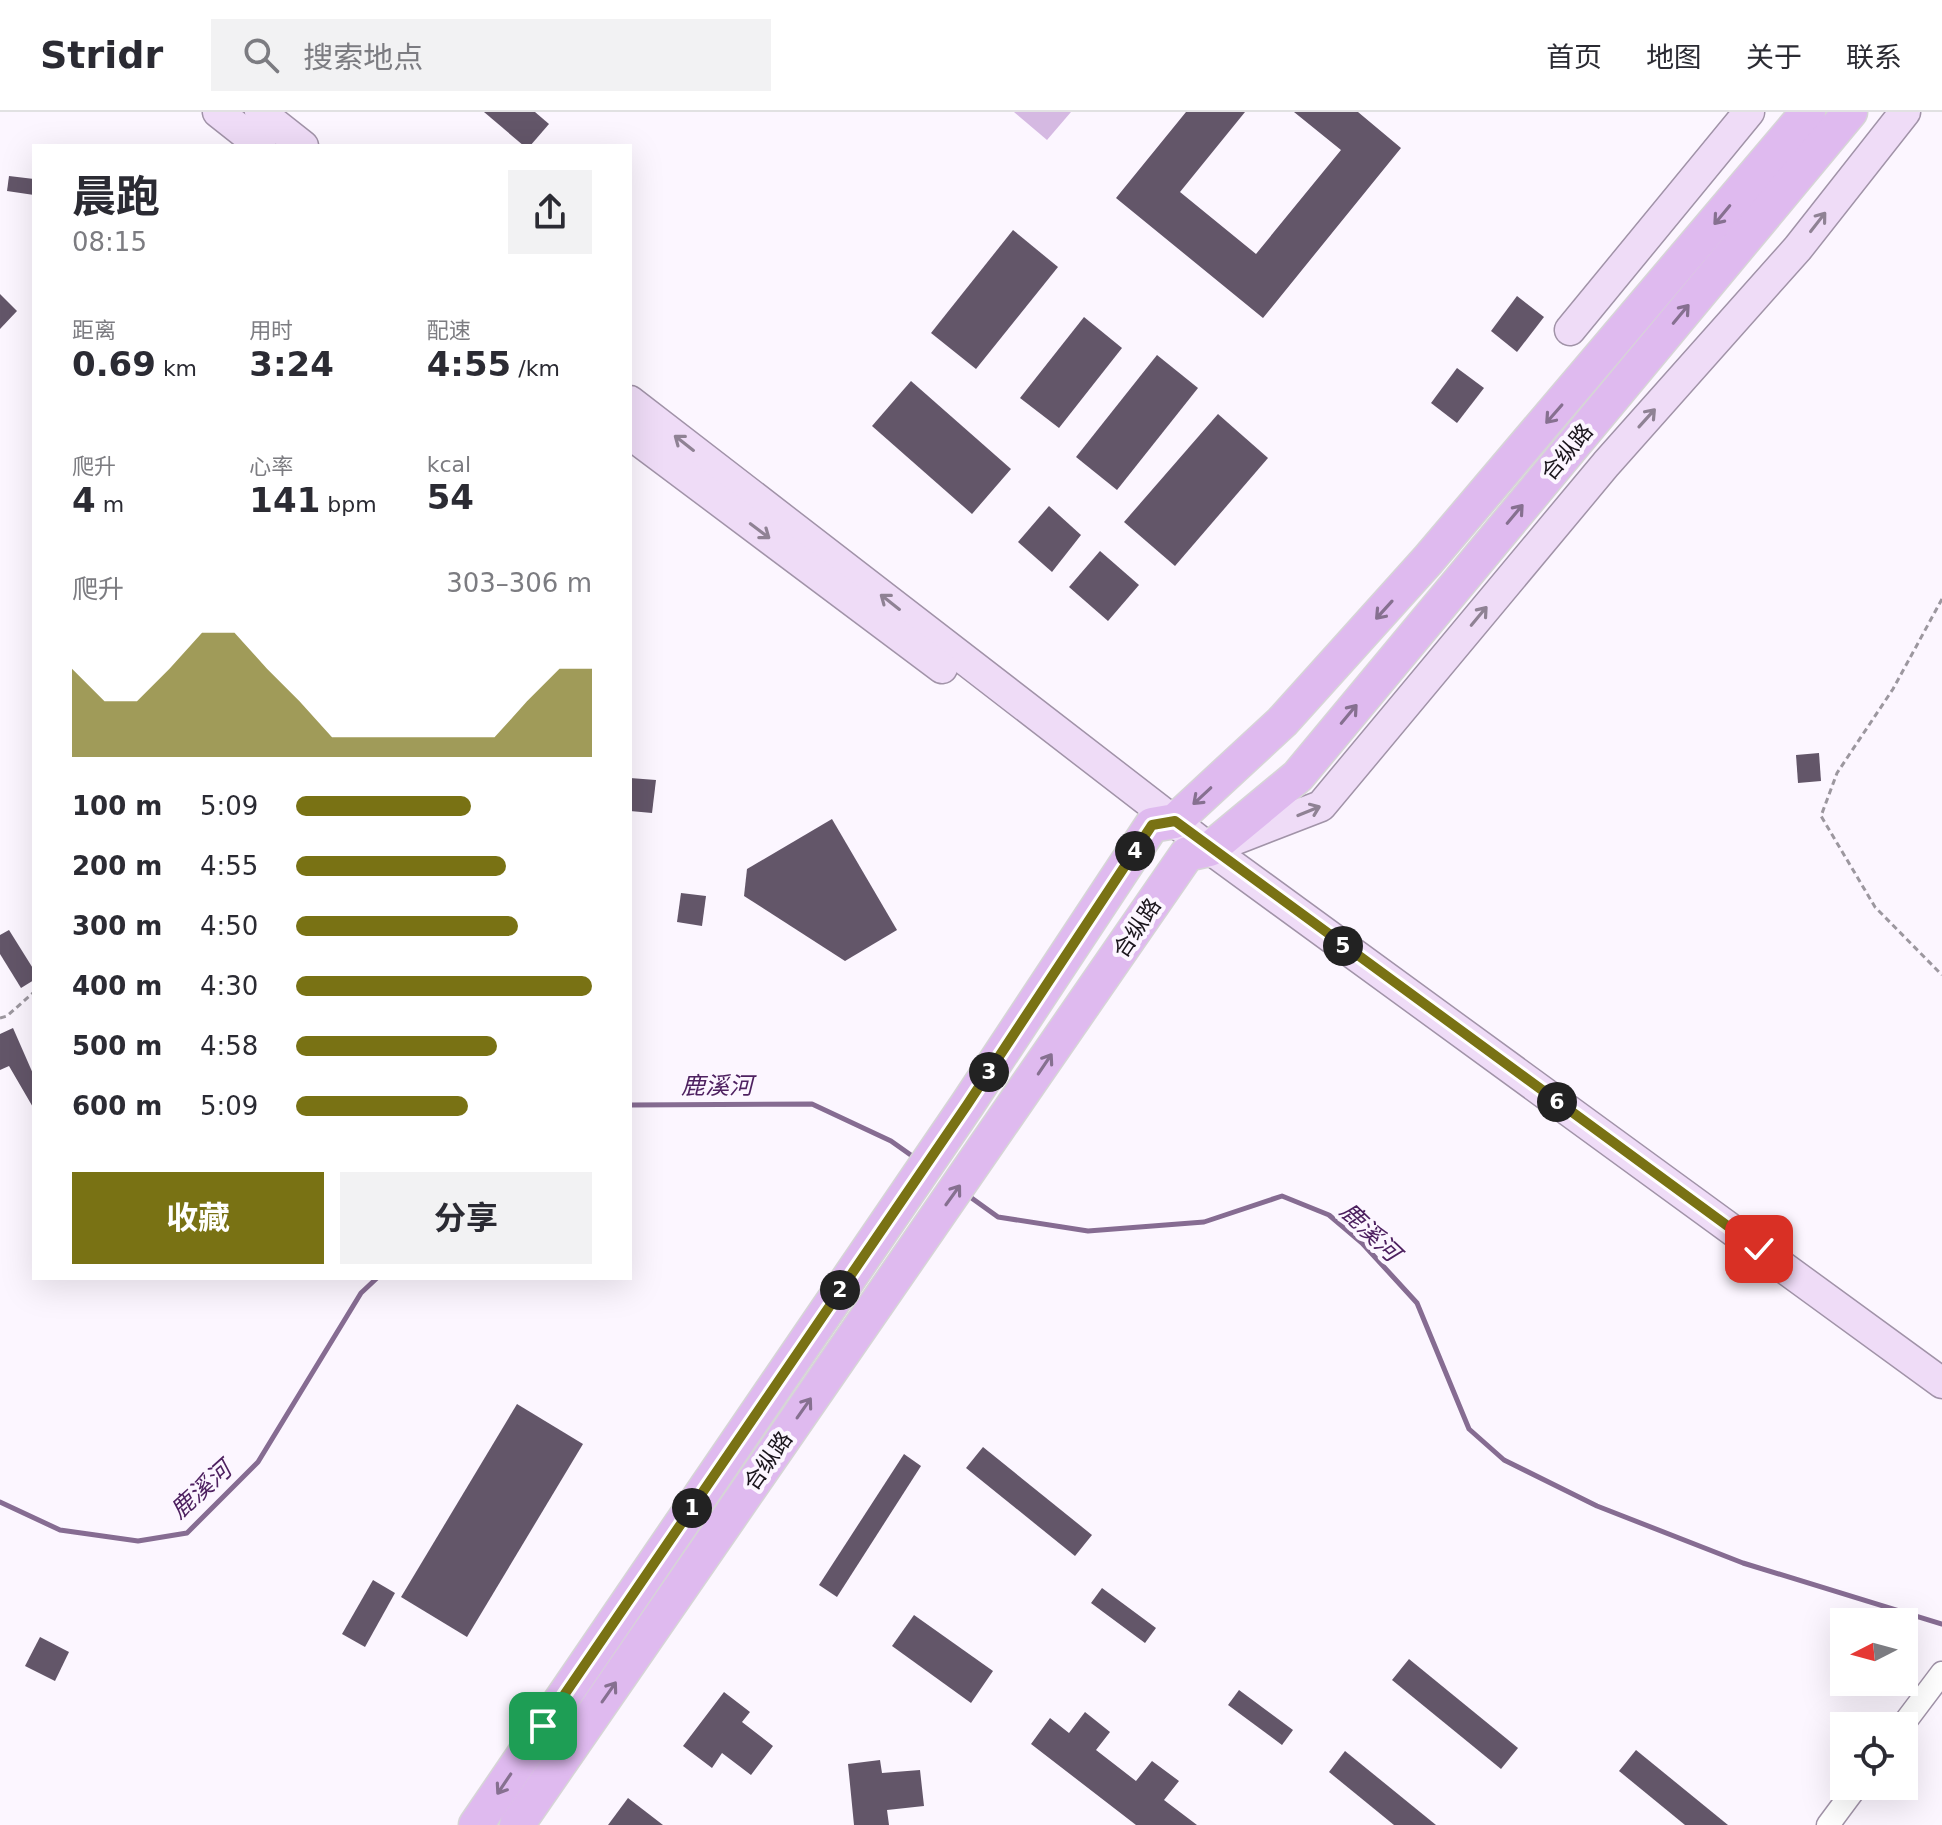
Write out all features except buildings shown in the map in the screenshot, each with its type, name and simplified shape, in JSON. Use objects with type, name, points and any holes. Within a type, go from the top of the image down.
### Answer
[{"type":"main road","name":"合纵路","points":[[476,1825],[878,1234],[1163,823],[1282,722],[1428,560],[1808,112]]},
{"type":"main road","name":"合纵路","points":[[517,1825],[908,1258],[1198,851],[1298,776],[1850,112]]},
{"type":"street","points":[[218,112],[258,144]]},
{"type":"street","points":[[260,112],[300,144]]},
{"type":"street","points":[[1570,330],[1749,112]]},
{"type":"street","points":[[1198,851],[1321,806],[1606,464],[1798,248],[1905,112]]},
{"type":"street","points":[[632,403],[1198,851],[1942,1406]]},
{"type":"street","points":[[632,435],[1163,823]]},
{"type":"street","points":[[1198,851],[1942,1383]]},
{"type":"street","points":[[1912,1712],[1942,1673]]},
{"type":"street","points":[[1828,1825],[1847,1800]]},
{"type":"path","points":[[1942,599],[1893,689],[1837,773],[1821,816],[1875,907],[1917,954],[1942,975]]},
{"type":"path","points":[[0,1018],[7,1016],[32,994]]},
{"type":"shaded area","points":[[1014,112],[1071,112],[1047,140]]},
{"type":"waterway","name":"鹿溪河","points":[[632,1105],[812,1104],[891,1141],[915,1158]]},
{"type":"waterway","name":"鹿溪河","points":[[966,1194],[998,1217],[1088,1231],[1204,1222],[1282,1196],[1329,1215],[1362,1243],[1417,1303],[1469,1429],[1504,1460],[1597,1506],[1743,1563],[1942,1624]]},
{"type":"waterway","name":"鹿溪河","points":[[0,1502],[60,1530],[138,1541],[187,1533],[258,1462],[361,1293],[375,1280]]},
{"type":"route","points":[[543,1726],[967,1105],[1152,825],[1175,821],[1759,1249]]}]
